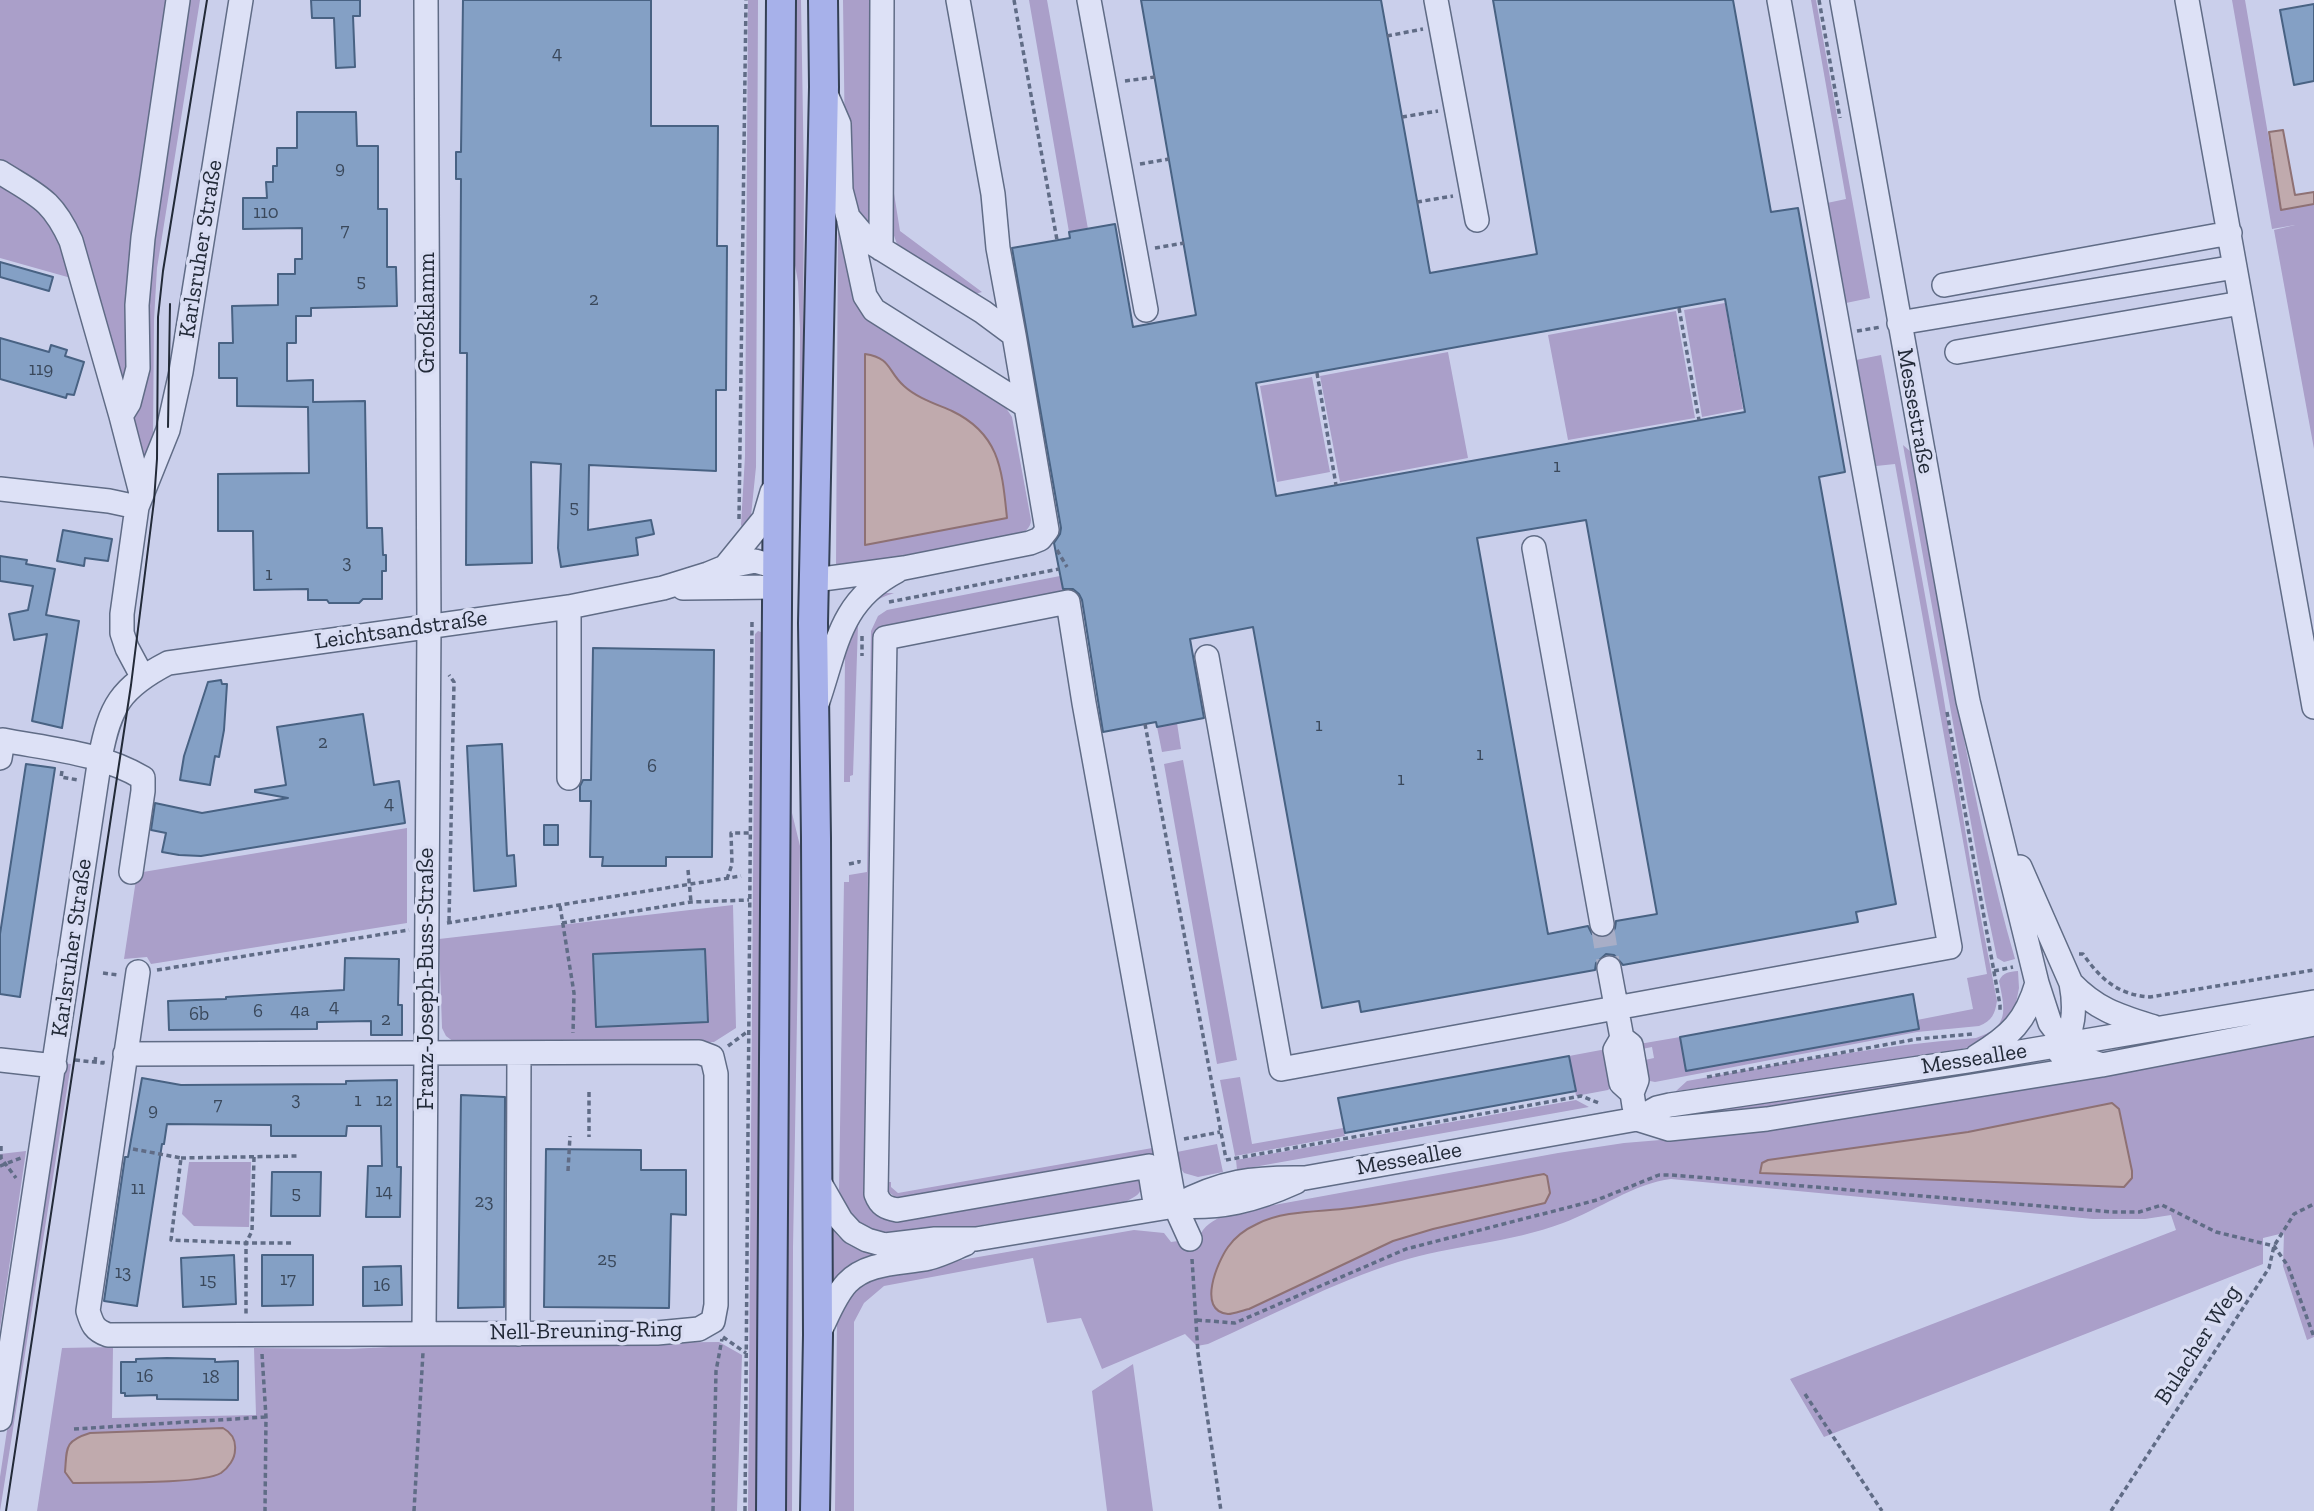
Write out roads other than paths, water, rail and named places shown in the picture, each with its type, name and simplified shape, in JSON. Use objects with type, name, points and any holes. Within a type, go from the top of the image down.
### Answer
[{"type":"main road","points":[[781,0],[777,530],[783,581],[813,623],[818,1335],[816,1511]]},
{"type":"main road","points":[[771,1511],[783,581],[824,87],[823,0]]},
{"type":"main road","points":[[777,530],[786,555],[801,572],[783,581]]},
{"type":"street","points":[[121,416],[129,403],[138,368],[137,305],[143,238],[178,0]]},
{"type":"street","name":"Karlsruher Straße","points":[[0,1419],[100,758],[113,708],[131,685],[142,676],[122,633],[122,614],[139,500],[168,430],[181,372],[241,0]]},
{"type":"street","name":"Großklamm","points":[[426,0],[429,626]]},
{"type":"street","points":[[881,249],[882,0]]},
{"type":"street","points":[[783,581],[904,568],[1040,539],[1047,530],[998,248],[993,194],[958,0]]},
{"type":"street","points":[[1089,0],[1146,310]]},
{"type":"street","points":[[1436,0],[1477,220]]},
{"type":"street","points":[[1207,656],[1281,1069],[1950,947],[1779,0]]},
{"type":"street","name":"Messestraße","points":[[1842,0],[1906,322],[1968,701],[2034,972],[2050,1023],[2066,1044]]},
{"type":"street","points":[[2187,0],[2314,706]]},
{"type":"street","points":[[824,87],[839,124],[841,190],[864,296],[874,310],[1026,405]]},
{"type":"street","name":"Karlsruher Straße","points":[[0,172],[44,199],[62,221],[71,241],[121,416],[139,500]]},
{"type":"street","points":[[848,217],[865,237],[881,249],[983,312],[1014,335]]},
{"type":"street","points":[[1944,285],[2230,233]]},
{"type":"street","points":[[1906,322],[2235,267]]},
{"type":"street","points":[[1957,352],[2241,303]]},
{"type":"street","name":"Leichtsandstraße","points":[[724,567],[764,519],[778,472]]},
{"type":"street","points":[[0,489],[109,501],[139,500]]},
{"type":"street","points":[[1534,548],[1602,924]]},
{"type":"street","name":"Leichtsandstraße","points":[[142,676],[168,663],[569,607],[663,588],[724,567],[755,561],[783,581]]},
{"type":"street","points":[[814,714],[844,622],[855,603],[877,583],[904,568]]},
{"type":"street","name":"Leichtsandstraße","points":[[663,588],[783,581]]},
{"type":"street","points":[[1165,1208],[1164,1143],[1068,602],[885,638],[878,1201],[889,1209],[897,1209],[1149,1166],[1165,1208],[1190,1240]]},
{"type":"street","points":[[569,607],[569,778]]},
{"type":"street","name":"Franz-Joseph-Buss-Straße","points":[[424,1332],[427,1054],[438,925],[429,626]]},
{"type":"street","points":[[1,746],[100,758],[143,778],[131,872]]},
{"type":"street","name":"Messestraße","points":[[1998,820],[2071,983],[2074,999],[2073,1025],[2066,1044]]},
{"type":"street","points":[[1609,968],[1622,1038],[1615,1050],[1621,1083],[1632,1093],[1637,1119]]},
{"type":"street","name":"Nell-Breuning-Ring","points":[[125,1054],[699,1052],[712,1057],[716,1074],[715,1331],[108,1335],[97,1331],[88,1311],[125,1054],[138,972]]},
{"type":"street","points":[[1967,1061],[2013,1031],[2032,1000],[2034,972]]},
{"type":"street","points":[[2071,983],[2090,1002],[2106,1011],[2157,1028]]},
{"type":"street","name":"Messeallee","points":[[1165,1208],[1230,1182],[1305,1178],[1637,1119],[1657,1108],[1670,1105],[1967,1061],[2314,1002]]},
{"type":"street","name":"Messeallee","points":[[1637,1119],[1669,1129],[1767,1119],[2102,1065],[2314,1024]]},
{"type":"street","points":[[2032,1075],[2051,1062],[2066,1044],[2087,1060],[2102,1065]]},
{"type":"street","points":[[518,1334],[519,1054]]},
{"type":"street","points":[[0,1060],[55,1066]]},
{"type":"street","name":"Messeallee","points":[[817,1178],[841,1220],[852,1232],[885,1245],[934,1239],[976,1240],[1165,1208],[1206,1208],[1264,1196],[1305,1178]]},
{"type":"street","name":"Messeallee","points":[[818,1335],[837,1295],[861,1272],[931,1257],[976,1240]]},
{"type":"tunnel","points":[[1602,924],[1609,968]]},
{"type":"tram line","points":[[6,1511],[131,685],[154,501],[158,317],[163,271],[207,0]]},
{"type":"tram line","points":[[168,427],[170,304]]}]
